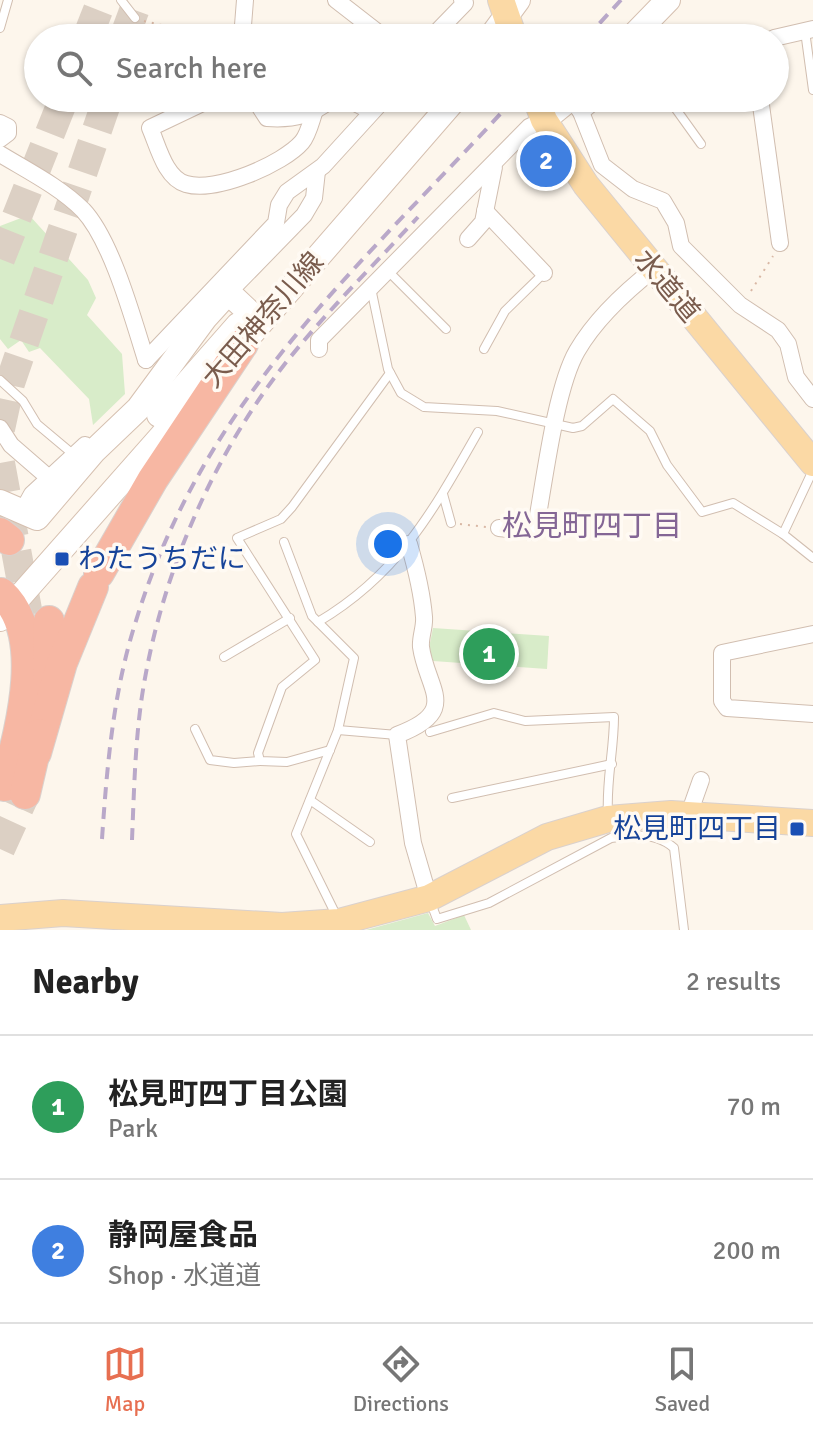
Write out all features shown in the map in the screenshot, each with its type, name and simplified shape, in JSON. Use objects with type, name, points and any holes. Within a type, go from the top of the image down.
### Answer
[{"type":"highway","points":[[7,580],[24,629],[28,658],[15,790],[36,753],[62,663],[96,580],[153,479],[243,344]]},
{"type":"highway","points":[[36,753],[50,665],[49,621]]},
{"type":"main road","points":[[507,23],[531,0]]},
{"type":"main road","points":[[645,24],[668,0]]},
{"type":"main road","name":"大田神奈川線","points":[[64,535],[249,312],[426,112]]},
{"type":"main road","name":"大田神奈川線","points":[[64,535],[243,344],[444,112]]},
{"type":"main road","name":"水道道","points":[[542,112],[586,185],[813,463]]},
{"type":"main road","name":"大田神奈川線","points":[[11,507],[37,518],[94,451],[138,409],[205,318],[225,296],[232,296],[249,312]]},
{"type":"main road","points":[[7,580],[64,535]]},
{"type":"main road","points":[[0,918],[283,928],[340,926],[429,898],[547,837],[608,819],[689,814],[813,823]]},
{"type":"street","points":[[243,24],[245,0]]},
{"type":"street","points":[[336,0],[367,24]]},
{"type":"street","points":[[445,24],[465,3],[462,0]]},
{"type":"street","points":[[789,34],[809,29]]},
{"type":"street","points":[[184,112],[150,128],[169,171],[186,184],[229,182],[275,162],[302,141],[314,113]]},
{"type":"street","points":[[263,112],[267,118],[290,120],[314,113]]},
{"type":"street","points":[[0,154],[53,187],[82,209],[94,224],[126,297],[146,360],[276,223],[279,205],[287,192],[317,171],[370,112]]},
{"type":"street","points":[[319,349],[319,340],[494,166],[529,127],[538,112]]},
{"type":"street","points":[[578,112],[602,165],[633,189],[663,201],[676,223],[681,246],[740,305],[778,330],[788,344],[796,377],[813,399]]},
{"type":"street","points":[[762,112],[780,243]]},
{"type":"street","points":[[0,123],[8,127],[8,133],[0,139]]},
{"type":"street","points":[[468,239],[483,222],[494,166]]},
{"type":"street","points":[[225,296],[304,215],[314,198],[317,171]]},
{"type":"street","points":[[485,211],[544,273]]},
{"type":"street","points":[[499,528],[535,532],[563,389],[576,352],[595,325],[654,269]]},
{"type":"street","points":[[0,428],[11,445],[49,478]]},
{"type":"street","points":[[11,507],[32,494],[79,450]]},
{"type":"street","points":[[409,544],[418,573],[424,619],[421,647],[437,691],[435,704],[419,727],[397,735],[413,843],[429,898]]},
{"type":"street","points":[[813,634],[722,653],[722,701],[727,708],[813,714]]},
{"type":"street","points":[[689,814],[701,780]]},
{"type":"lane","points":[[0,28],[8,0]]},
{"type":"lane","points":[[121,0],[135,18]]},
{"type":"lane","points":[[809,29],[813,90]]},
{"type":"lane","points":[[678,112],[701,144]]},
{"type":"lane","points":[[388,271],[446,329]]},
{"type":"lane","points":[[484,349],[505,311],[544,273]]},
{"type":"lane","points":[[371,288],[390,373],[401,393],[424,407],[497,411],[556,426],[582,426],[613,399],[650,431],[667,465],[702,512],[711,512],[733,503],[783,534],[813,558]]},
{"type":"lane","points":[[260,761],[258,753],[282,687],[315,660],[237,538],[281,519],[390,373]]},
{"type":"lane","points":[[0,380],[23,401],[37,424],[79,450]]},
{"type":"lane","points":[[318,622],[367,590],[409,544],[443,494],[478,432]]},
{"type":"lane","points":[[783,534],[813,470]]},
{"type":"lane","points":[[443,494],[451,523]]},
{"type":"lane","points":[[284,542],[312,616],[354,658],[338,730],[296,834],[340,926]]},
{"type":"lane","points":[[224,657],[290,618]]},
{"type":"lane","points":[[430,732],[494,713],[525,721],[614,717],[612,764],[606,785],[608,819]]},
{"type":"lane","points":[[195,729],[210,760],[287,762],[330,750]]},
{"type":"lane","points":[[338,730],[397,735]]},
{"type":"lane","points":[[191,745],[200,740]]},
{"type":"lane","points":[[452,798],[612,764]]},
{"type":"lane","points":[[310,800],[370,842]]},
{"type":"lane","points":[[429,898],[437,919],[489,903],[611,838],[626,835],[664,839],[674,848],[684,930]]},
{"type":"path","points":[[135,18],[158,24]]},
{"type":"path","points":[[740,305],[780,243]]},
{"type":"path","points":[[451,523],[499,528]]},
{"type":"green space","points":[[29,215],[88,280],[96,298],[87,315],[122,354],[125,394],[93,425],[89,399],[40,348],[29,352],[21,340],[8,349],[0,339],[0,226]]},
{"type":"green space","points":[[433,628],[549,636],[547,669],[433,661],[429,648]]},
{"type":"green space","points":[[428,913],[435,926],[464,915],[471,930],[366,930]]},
{"type":"tunnel","points":[[93,24],[102,0]]},
{"type":"tunnel","points":[[129,24],[138,0]]},
{"type":"tunnel","points":[[0,259],[58,112]]},
{"type":"tunnel","points":[[0,429],[10,383],[103,112]]},
{"type":"tunnel","points":[[0,463],[28,615]]},
{"type":"tunnel","points":[[0,849],[25,794]]},
{"type":"railway","points":[[599,24],[621,0]]},
{"type":"railway","points":[[102,839],[112,730],[127,650],[165,543],[202,469],[245,401],[293,338],[345,278],[502,112]]},
{"type":"railway","points":[[132,840],[138,732],[150,652],[192,522],[234,440],[284,365],[418,217]]},
{"type":"place","name":"静岡屋食品","points":[[546,161]]},
{"type":"place","name":"わたうちだに","points":[[62,559]]},
{"type":"place","name":"松見町四丁目公園","points":[[489,654]]},
{"type":"place","name":"松見町四丁目","points":[[797,829]]},
{"type":"district","name":"松見町四丁目","points":[[592,526]]}]
